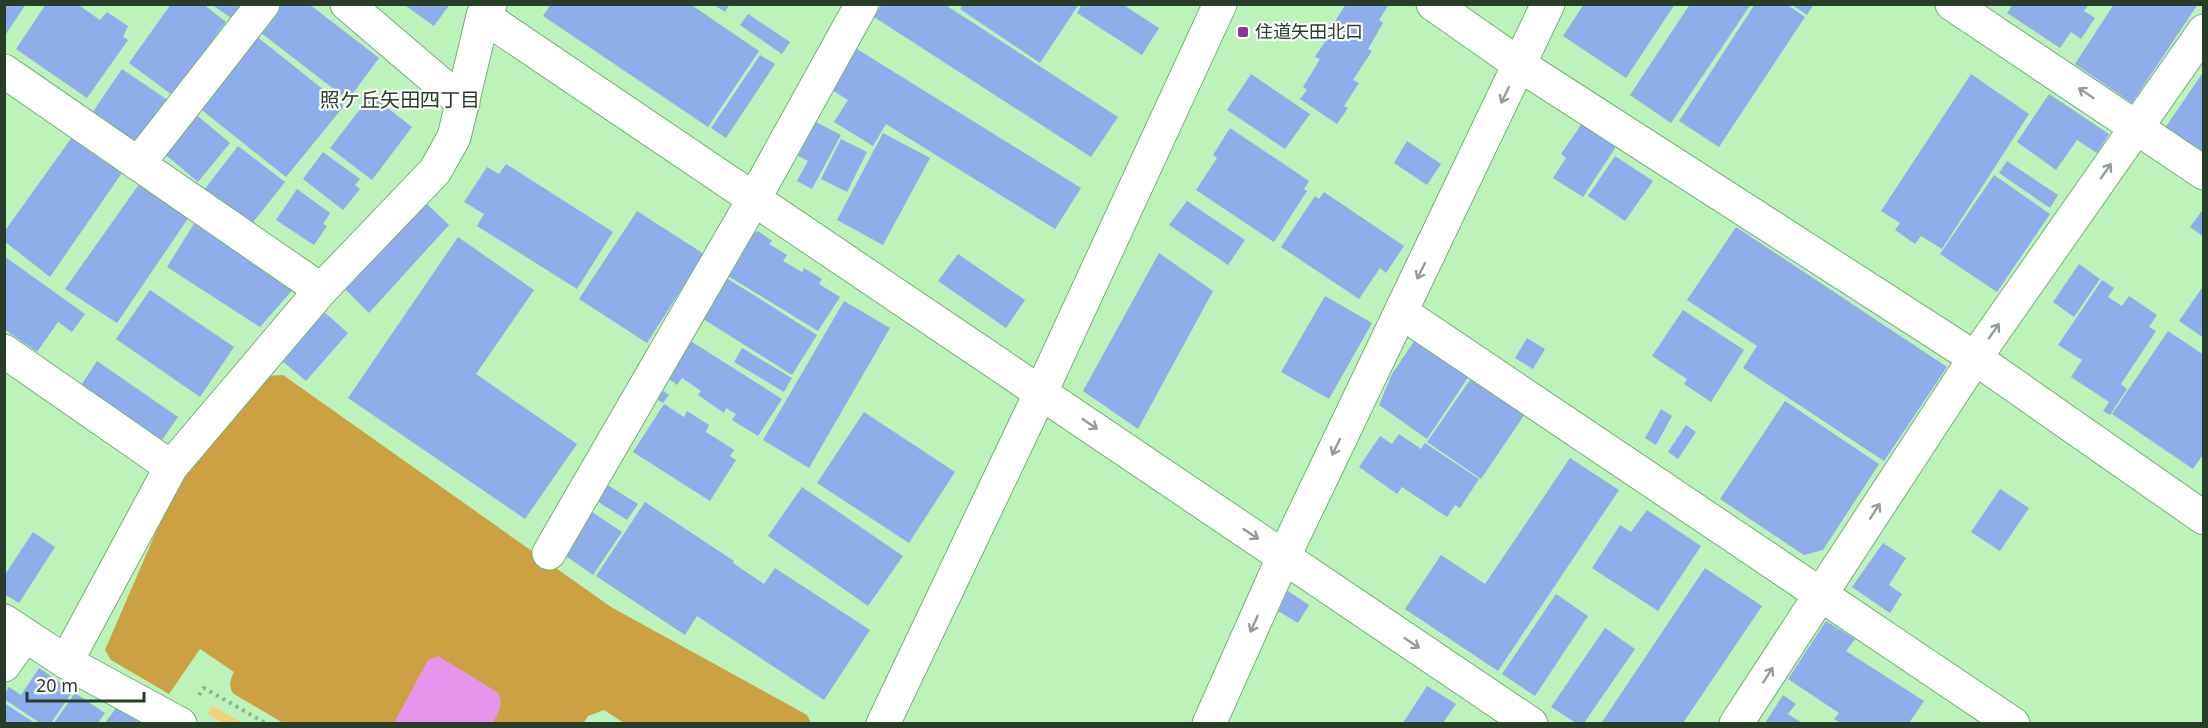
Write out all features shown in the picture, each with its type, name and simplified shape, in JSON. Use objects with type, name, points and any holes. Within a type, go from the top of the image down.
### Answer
[{"type":"street","points":[[138,164],[263,4]]},
{"type":"street","points":[[347,4],[463,103]]},
{"type":"street","points":[[549,552],[754,199],[862,4]]},
{"type":"street","points":[[883,723],[1041,392],[1220,4]]},
{"type":"street","points":[[1433,4],[1520,65],[1975,358],[2204,518]]},
{"type":"street","points":[[1209,723],[1284,556],[1548,4]]},
{"type":"street","points":[[1952,4],[2204,173]]},
{"type":"street","points":[[66,662],[171,467],[321,290],[435,171],[454,137],[487,10],[754,199],[1531,723]]},
{"type":"street","points":[[1736,723],[1975,358],[2204,31]]},
{"type":"street","points":[[4,71],[321,290]]},
{"type":"street","points":[[1401,312],[2013,723]]},
{"type":"street","points":[[4,351],[171,467]]},
{"type":"street","points":[[4,665],[15,628],[66,662],[178,716]]},
{"type":"path","points":[[178,716],[204,688],[267,723]]},
{"type":"shaded area","points":[[283,375],[611,607],[807,715],[811,723],[624,723],[604,710],[588,716],[583,724],[283,723],[234,694],[230,683],[234,672],[200,649],[169,694],[111,660],[105,650],[181,474],[263,376]]},
{"type":"shaded area","points":[[438,656],[497,692],[501,704],[493,723],[394,723],[428,660]]},
{"type":"shaded area","points":[[212,706],[243,723],[223,723],[208,714]]},
{"type":"building","points":[[4,4],[26,4],[4,37]]},
{"type":"building","points":[[46,4],[77,4],[100,20],[107,12],[128,26],[123,37],[128,40],[87,98],[16,49]]},
{"type":"building","points":[[171,4],[203,4],[226,22],[172,95],[129,63]]},
{"type":"building","points":[[211,4],[248,4],[237,22]]},
{"type":"building","points":[[268,4],[309,4],[379,58],[348,100],[252,26]]},
{"type":"building","points":[[403,4],[450,4],[434,26]]},
{"type":"building","points":[[551,4],[690,4],[759,51],[708,127],[543,16]]},
{"type":"building","points":[[713,4],[730,4],[725,12]]},
{"type":"building","points":[[882,4],[944,4],[1118,117],[1091,157],[874,17]]},
{"type":"building","points":[[963,4],[1079,4],[1040,63],[960,9]]},
{"type":"building","points":[[1082,4],[1122,4],[1159,28],[1142,55],[1077,13]]},
{"type":"building","points":[[1346,4],[1389,4],[1379,20],[1383,23],[1368,49],[1372,51],[1353,80],[1359,83],[1344,106],[1348,108],[1337,124],[1300,99],[1307,90],[1303,87],[1320,59],[1315,57]]},
{"type":"building","points":[[1584,4],[1675,4],[1626,78],[1563,36]]},
{"type":"building","points":[[1690,4],[1751,4],[1671,123],[1630,95]]},
{"type":"building","points":[[1755,4],[1786,4],[1805,17],[1719,147],[1679,121]]},
{"type":"building","points":[[1791,4],[1814,4],[1807,15]]},
{"type":"building","points":[[2013,4],[2089,4],[2084,11],[2095,18],[2081,39],[2071,32],[2060,48],[2007,13]]},
{"type":"building","points":[[2114,4],[2198,4],[2132,103],[2075,64]]},
{"type":"building","points":[[748,14],[790,42],[782,54],[740,25]]},
{"type":"building","points":[[250,31],[344,106],[286,177],[193,103]]},
{"type":"building","points":[[857,49],[1081,188],[1055,229],[886,124],[873,146],[834,122],[848,100],[832,90]]},
{"type":"building","points":[[760,55],[775,64],[726,138],[711,128]]},
{"type":"building","points":[[122,69],[169,101],[140,145],[92,113]]},
{"type":"building","points":[[2204,71],[2204,154],[2165,128]]},
{"type":"building","points":[[1251,74],[1310,114],[1285,149],[1227,110]]},
{"type":"building","points":[[1971,74],[2029,114],[1942,249],[1921,236],[1915,244],[1895,230],[1900,223],[1881,211]]},
{"type":"building","points":[[2049,94],[2109,134],[2097,153],[2077,140],[2056,170],[2017,142]]},
{"type":"building","points":[[371,95],[412,127],[372,180],[330,148]]},
{"type":"building","points":[[193,112],[230,143],[198,182],[161,151]]},
{"type":"building","points":[[816,122],[841,135],[812,189],[797,181],[808,161],[798,156]]},
{"type":"building","points":[[1583,122],[1617,145],[1583,197],[1553,178],[1566,158],[1561,154]]},
{"type":"building","points":[[1230,128],[1309,181],[1304,189],[1307,191],[1274,242],[1196,190],[1217,158],[1213,155]]},
{"type":"building","points":[[75,133],[126,167],[50,277],[4,241],[4,232]]},
{"type":"building","points":[[883,133],[930,158],[883,245],[837,220]]},
{"type":"building","points":[[841,139],[867,152],[847,192],[821,179]]},
{"type":"building","points":[[1407,141],[1441,164],[1427,185],[1394,163]]},
{"type":"building","points":[[238,146],[285,182],[250,226],[204,190]]},
{"type":"building","points":[[323,152],[360,179],[355,185],[360,189],[343,210],[303,179]]},
{"type":"building","points":[[1615,156],[1653,181],[1625,221],[1588,196]]},
{"type":"building","points":[[2007,161],[2058,195],[2050,208],[1999,173]]},
{"type":"building","points":[[506,164],[613,232],[577,289],[477,226],[484,214],[464,202],[487,167],[499,174]]},
{"type":"building","points":[[1994,175],[2050,214],[1997,292],[1940,254]]},
{"type":"building","points":[[142,180],[191,214],[117,323],[65,289]]},
{"type":"building","points":[[297,189],[330,213],[323,224],[327,226],[314,245],[276,220]]},
{"type":"building","points":[[1324,192],[1404,246],[1386,273],[1380,268],[1359,299],[1281,247],[1315,196],[1319,199]]},
{"type":"building","points":[[424,201],[449,225],[369,313],[344,288]]},
{"type":"building","points":[[1187,201],[1245,240],[1228,265],[1169,225]]},
{"type":"building","points":[[2204,208],[2204,237],[2190,227]]},
{"type":"building","points":[[637,211],[704,254],[647,343],[579,299]]},
{"type":"building","points":[[197,219],[296,286],[260,327],[167,267]]},
{"type":"building","points":[[1736,227],[1947,367],[1884,461],[1743,368],[1757,346],[1687,300]]},
{"type":"building","points":[[758,231],[772,241],[769,244],[787,255],[783,261],[802,272],[804,268],[822,279],[819,284],[840,297],[818,331],[723,273],[746,237]]},
{"type":"building","points":[[458,237],[534,290],[476,374],[577,444],[525,519],[348,398]]},
{"type":"building","points":[[1159,253],[1213,291],[1138,429],[1083,391]]},
{"type":"building","points":[[958,254],[1025,300],[1006,328],[938,281]]},
{"type":"building","points":[[4,256],[85,314],[72,332],[58,322],[37,352],[4,329]]},
{"type":"building","points":[[2079,264],[2100,279],[2074,317],[2053,302]]},
{"type":"building","points":[[725,277],[817,335],[792,375],[700,317]]},
{"type":"building","points":[[2102,280],[2114,288],[2108,297],[2122,306],[2129,296],[2157,315],[2149,327],[2156,331],[2121,384],[2127,389],[2110,415],[2103,411],[2109,402],[2071,377],[2082,360],[2058,345]]},
{"type":"building","points":[[2204,285],[2204,338],[2179,321]]},
{"type":"building","points":[[150,290],[234,347],[200,397],[116,339]]},
{"type":"building","points":[[1325,296],[1372,323],[1329,399],[1281,372]]},
{"type":"building","points":[[844,301],[890,328],[809,468],[763,440]]},
{"type":"building","points":[[1683,310],[1744,350],[1711,402],[1684,384],[1687,379],[1652,356]]},
{"type":"building","points":[[323,311],[348,333],[306,381],[281,360]]},
{"type":"building","points":[[2168,331],[2204,355],[2204,453],[2193,469],[2112,414]]},
{"type":"building","points":[[1417,337],[1471,373],[1427,439],[1379,405],[1392,374]]},
{"type":"building","points":[[1527,338],[1545,349],[1533,369],[1515,358]]},
{"type":"building","points":[[689,340],[782,399],[758,436],[732,420],[736,414],[726,408],[724,413],[698,395],[701,391],[682,378],[677,385],[665,376]]},
{"type":"building","points":[[742,348],[792,378],[784,392],[734,362]]},
{"type":"building","points":[[97,361],[178,417],[160,443],[80,387]]},
{"type":"building","points":[[1472,377],[1525,414],[1481,479],[1427,442]]},
{"type":"building","points":[[659,388],[669,395],[663,403],[653,397]]},
{"type":"building","points":[[1785,401],[1879,464],[1823,550],[1804,555],[1720,499]]},
{"type":"building","points":[[664,404],[684,417],[687,411],[709,425],[706,432],[734,450],[730,456],[736,460],[710,501],[633,452]]},
{"type":"building","points":[[1661,409],[1672,416],[1656,445],[1645,438]]},
{"type":"building","points":[[864,412],[955,472],[909,543],[817,483]]},
{"type":"building","points":[[1686,425],[1696,432],[1678,459],[1668,452]]},
{"type":"building","points":[[1399,434],[1421,449],[1425,443],[1479,479],[1460,508],[1455,505],[1447,517],[1402,487],[1397,494],[1359,467],[1380,436],[1392,444]]},
{"type":"building","points":[[1570,458],[1619,490],[1498,671],[1405,609],[1441,555],[1485,584]]},
{"type":"building","points":[[606,484],[638,504],[627,520],[595,500]]},
{"type":"building","points":[[802,487],[903,556],[868,606],[768,536]]},
{"type":"building","points":[[2000,489],[2029,508],[2000,551],[1971,532]]},
{"type":"building","points":[[645,502],[734,561],[733,563],[764,584],[775,568],[870,630],[824,700],[697,616],[685,635],[596,576]]},
{"type":"building","points":[[1647,510],[1701,546],[1658,611],[1592,568],[1620,525],[1631,532]]},
{"type":"building","points":[[592,512],[622,532],[593,575],[563,554]]},
{"type":"building","points":[[33,532],[55,547],[19,603],[4,594],[4,576]]},
{"type":"building","points":[[1883,543],[1906,558],[1889,585],[1902,594],[1890,613],[1852,587]]},
{"type":"building","points":[[1705,568],[1762,606],[1683,723],[1602,722]]},
{"type":"building","points":[[1288,591],[1309,605],[1298,623],[1278,611]]},
{"type":"building","points":[[1556,594],[1588,616],[1535,696],[1502,674]]},
{"type":"building","points":[[1826,621],[1855,639],[1846,651],[1924,701],[1909,723],[1841,723],[1834,719],[1839,713],[1788,679]]},
{"type":"building","points":[[1605,628],[1635,649],[1584,723],[1576,723],[1551,707]]},
{"type":"building","points":[[39,668],[73,691],[51,723],[40,723],[4,699],[4,694],[9,687],[21,695]]},
{"type":"building","points":[[1427,686],[1456,704],[1443,723],[1403,723]]},
{"type":"building","points":[[75,693],[105,713],[98,723],[54,723]]},
{"type":"building","points":[[1783,695],[1796,704],[1788,714],[1802,723],[1765,723]]},
{"type":"building","points":[[4,703],[35,723],[4,723]]},
{"type":"building","points":[[116,708],[141,723],[105,723]]},
{"type":"place","name":"住道矢田北口","points":[[1243,32]]},
{"type":"district","name":"照ケ丘矢田四丁目","points":[[400,100]]}]
